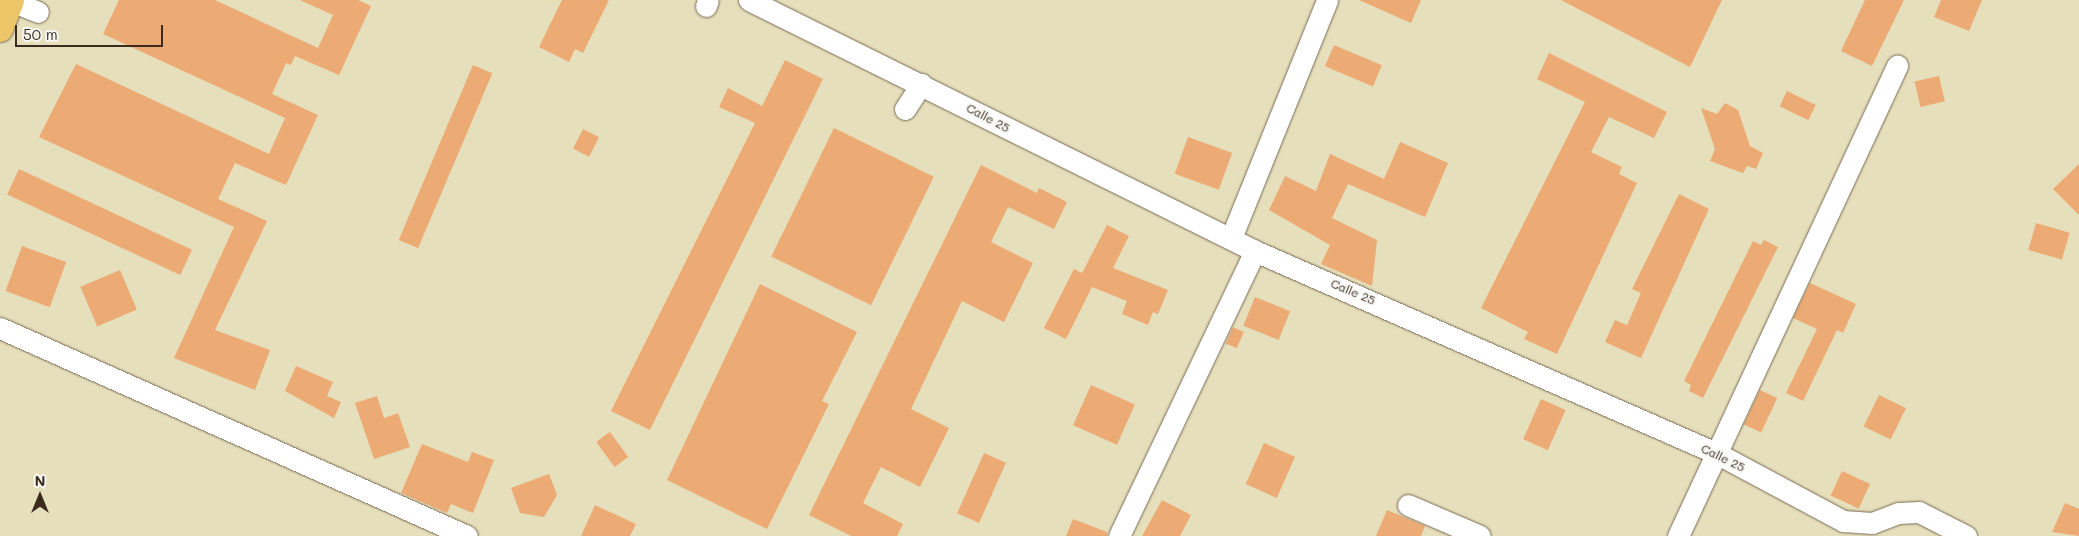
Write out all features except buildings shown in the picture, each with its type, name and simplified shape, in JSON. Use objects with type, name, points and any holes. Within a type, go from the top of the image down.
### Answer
[{"type":"main road","points":[[0,29],[11,0]]},
{"type":"street","points":[[11,0],[38,12]]},
{"type":"street","name":"Calle 25","points":[[749,0],[1255,251],[1444,322],[1647,418],[1843,521],[1872,523],[1898,513],[1919,512],[1966,536]]},
{"type":"street","points":[[1231,238],[1327,0]]},
{"type":"street","points":[[1678,536],[1718,454],[1897,66]]},
{"type":"street","points":[[905,109],[921,84]]},
{"type":"street","points":[[1119,536],[1255,251]]},
{"type":"street","points":[[0,328],[467,536]]},
{"type":"street","points":[[1408,505],[1480,536]]}]
